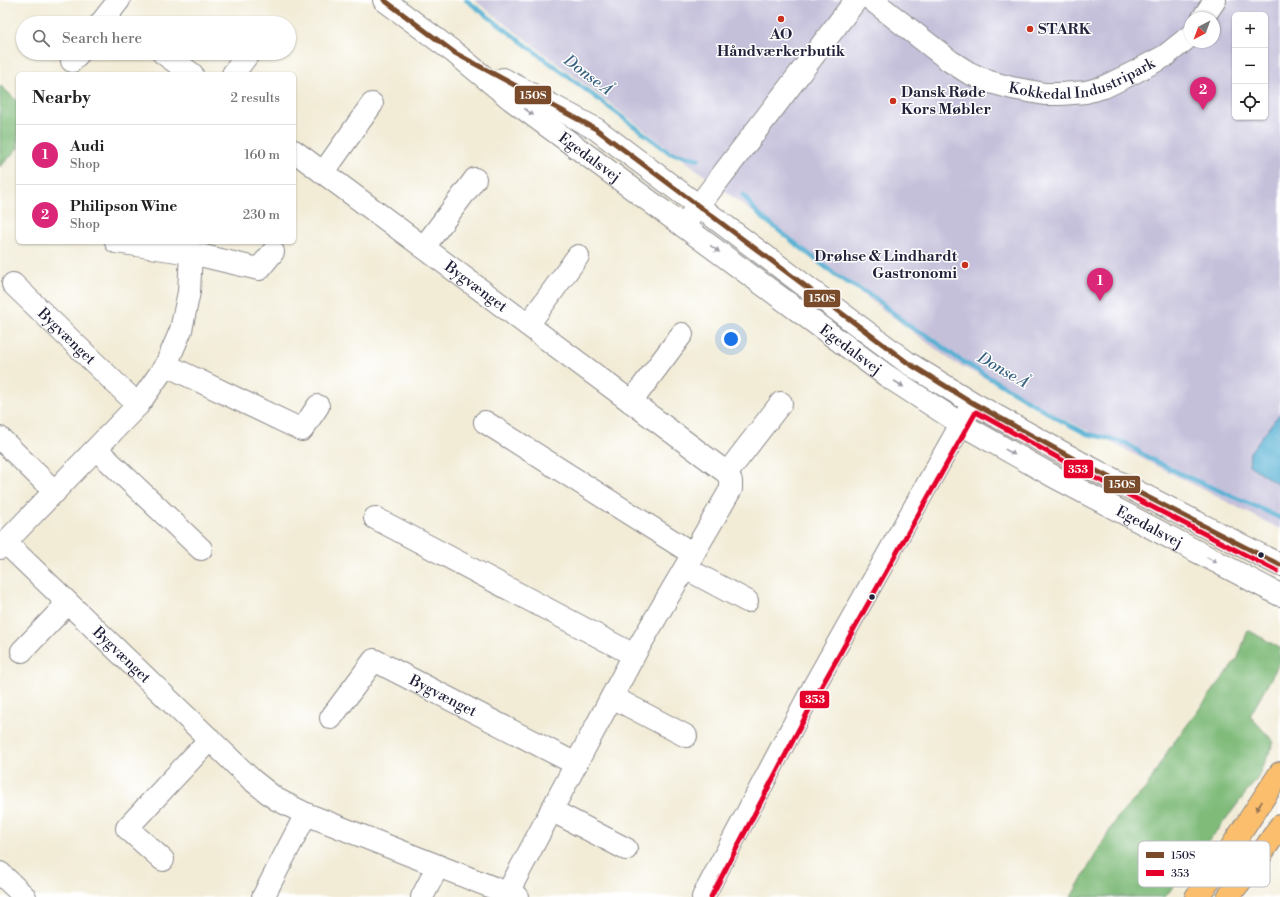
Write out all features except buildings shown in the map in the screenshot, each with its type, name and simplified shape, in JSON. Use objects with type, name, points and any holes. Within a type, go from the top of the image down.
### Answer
[{"type":"main road","points":[[1235,841],[1280,773]]},
{"type":"main road","points":[[1270,841],[1280,826]]},
{"type":"main road","points":[[1196,897],[1204,887]]},
{"type":"main road","points":[[1228,897],[1236,887]]},
{"type":"street","name":"Egedalsvej","points":[[384,0],[455,53],[512,100],[887,376],[961,424],[1053,476],[1280,595]]},
{"type":"street","points":[[684,226],[856,0]]},
{"type":"street","name":"Kokkedal Industripark","points":[[872,0],[950,61],[969,73],[990,82],[1044,94],[1086,92],[1104,87],[1129,76],[1165,56],[1184,41]]},
{"type":"street","points":[[1207,12],[1215,0]]},
{"type":"street","name":"Egedalsvej","points":[[455,53],[596,129],[908,363],[974,403],[1083,464],[1280,565]]},
{"type":"street","points":[[173,60],[189,72]]},
{"type":"street","points":[[235,72],[244,60]]},
{"type":"street","points":[[324,173],[372,104]]},
{"type":"street","points":[[546,125],[577,136],[680,209],[698,206]]},
{"type":"street","name":"Bygvænget","points":[[191,253],[189,292],[181,330],[166,365],[138,405],[3,545],[68,603],[252,780],[276,799],[306,814],[512,895],[551,810],[634,655],[731,489],[731,481],[726,474],[631,402],[296,152]]},
{"type":"street","points":[[424,247],[475,179]]},
{"type":"street","points":[[130,244],[191,253],[259,269],[273,252]]},
{"type":"street","points":[[528,325],[578,256]]},
{"type":"street","name":"Bygvænget","points":[[13,284],[138,405]]},
{"type":"street","points":[[631,402],[682,334]]},
{"type":"street","points":[[166,365],[302,430],[318,406]]},
{"type":"street","points":[[726,474],[782,403]]},
{"type":"street","points":[[703,897],[814,686],[974,403]]},
{"type":"street","points":[[485,422],[747,601]]},
{"type":"street","points":[[0,438],[55,492]]},
{"type":"street","points":[[96,449],[200,549]]},
{"type":"street","points":[[375,518],[634,655]]},
{"type":"street","points":[[22,651],[68,603]]},
{"type":"street","name":"Bygvænget","points":[[331,718],[374,660],[576,764]]},
{"type":"street","points":[[612,697],[686,736]]},
{"type":"street","points":[[163,860],[127,828],[210,739]]},
{"type":"street","points":[[551,810],[626,849]]},
{"type":"street","points":[[264,897],[306,814]]},
{"type":"street","points":[[1270,850],[1280,842]]},
{"type":"street","points":[[422,897],[438,866]]},
{"type":"street","points":[[0,872],[26,897]]},
{"type":"shaded area","points":[[474,0],[1280,0],[1280,529],[953,362],[751,211]]},
{"type":"green space","points":[[0,85],[16,100],[16,150],[0,167]]},
{"type":"green space","points":[[1248,630],[1280,648],[1280,662],[1250,716],[1274,742],[1257,779],[1209,841],[1138,841],[1138,887],[1173,887],[1165,897],[1071,897],[1117,818],[1146,788],[1169,749],[1238,658]]},
{"type":"water","points":[[1280,413],[1280,486],[1249,465],[1250,452]]},
{"type":"waterway","name":"Donse Å","points":[[466,0],[670,153],[699,159]]},
{"type":"waterway","name":"Donse Å","points":[[743,195],[759,215],[838,277],[875,298],[909,326],[928,336],[957,358],[1060,420],[1087,434],[1126,443],[1147,457],[1183,475],[1280,518]]},
{"type":"transit line","name":"150S","points":[[384,0],[455,53],[596,129],[908,363],[973,403],[1083,464],[1280,565]]},
{"type":"transit line","name":"353","points":[[711,897],[820,689],[976,412],[1080,470],[1277,571]]},
{"type":"place","name":"AO Håndværkerbutik","points":[[781,19]]},
{"type":"place","name":"STARK","points":[[1030,29]]},
{"type":"place","name":"Dansk Røde Kors Møbler","points":[[893,101]]},
{"type":"place","name":"Philipson Wine","points":[[1203,110]]},
{"type":"place","name":"Drøhse & Lindhardt Gastronomi","points":[[965,265]]},
{"type":"place","name":"Audi","points":[[1100,301]]}]
